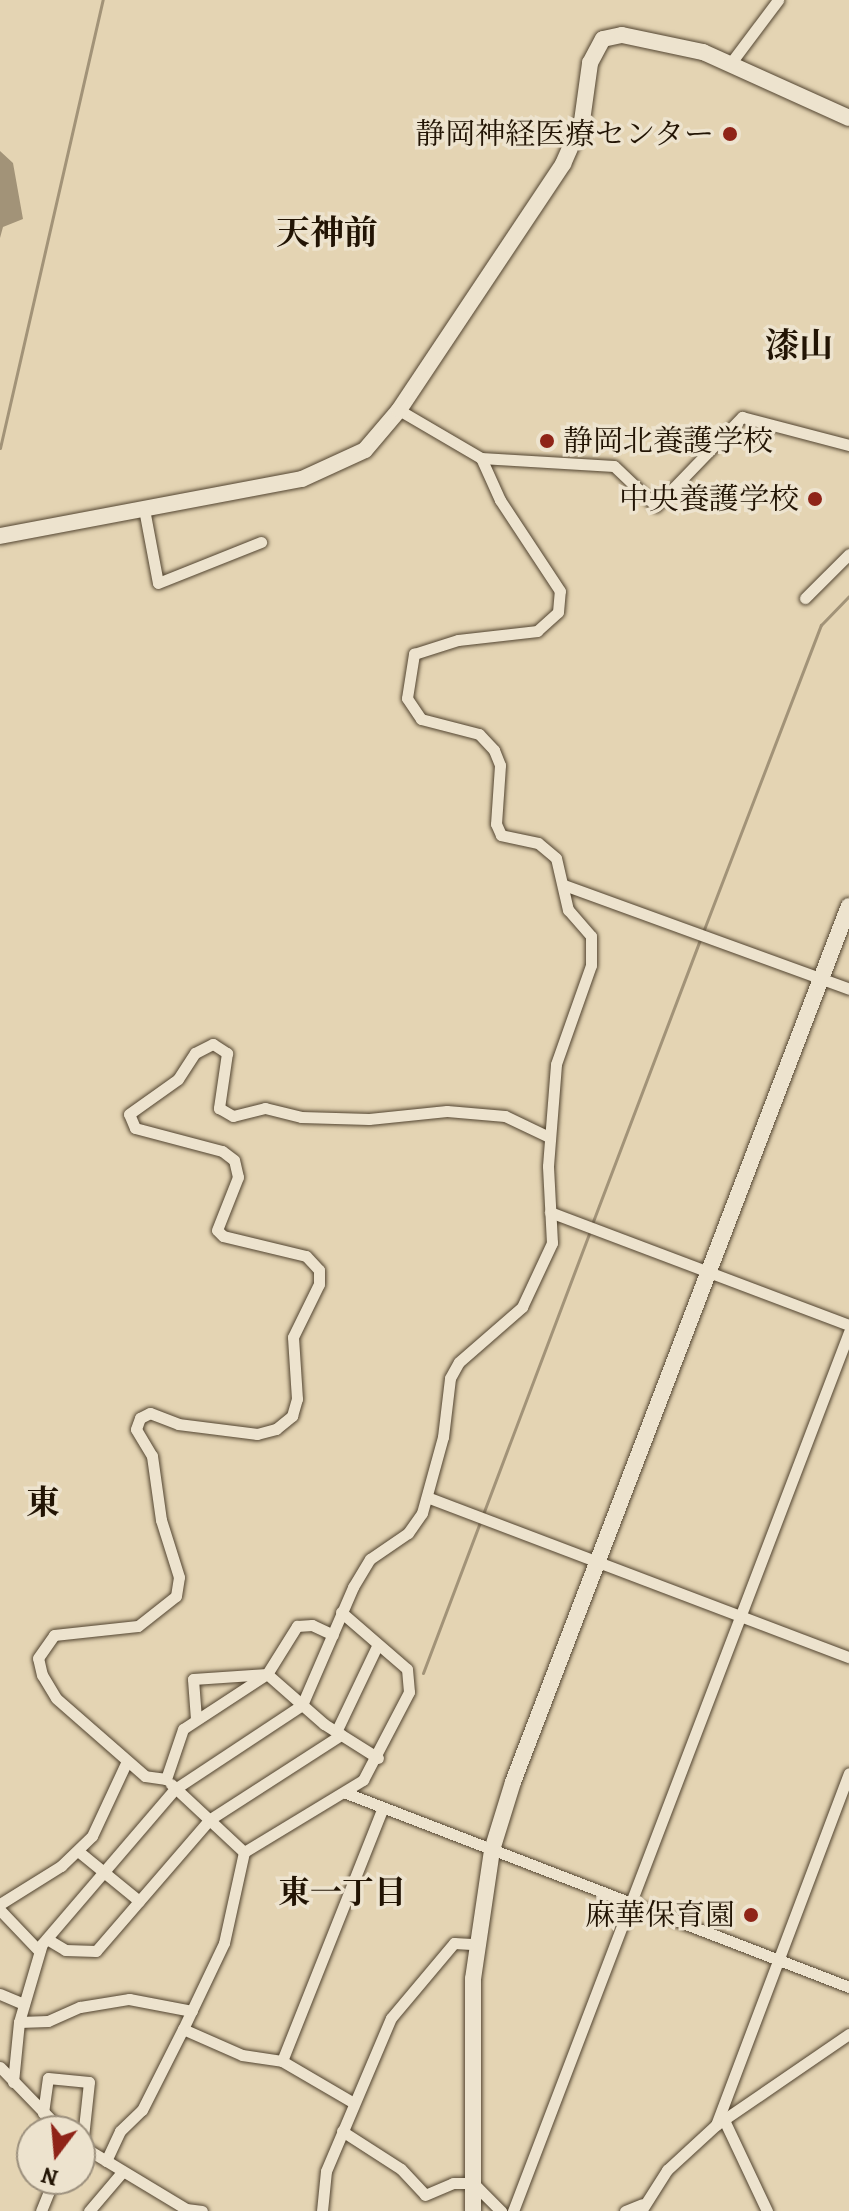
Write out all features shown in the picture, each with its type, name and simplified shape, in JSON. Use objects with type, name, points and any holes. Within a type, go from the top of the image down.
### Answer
[{"type":"street","points":[[730,64],[778,0]]},
{"type":"street","points":[[0,536],[327,472],[365,450],[399,410],[563,164],[582,121],[590,63],[603,39],[622,35],[671,44],[730,64],[849,118]]},
{"type":"street","points":[[399,410],[481,458],[614,466],[656,506],[742,417],[849,445]]},
{"type":"street","points":[[13,2082],[19,2022],[39,1951],[175,1789],[302,1705],[341,1612],[370,1559],[408,1533],[427,1497],[450,1378],[459,1362],[522,1307],[552,1243],[549,1137],[556,1064],[594,949],[568,910],[564,885],[547,849],[501,835],[496,824],[500,765],[494,750],[479,734],[421,719],[407,698],[414,654],[458,640],[537,631],[558,612],[560,591],[500,500],[481,458]]},
{"type":"street","points":[[144,509],[158,583],[261,542]]},
{"type":"street","points":[[805,598],[849,554]]},
{"type":"street","points":[[564,885],[849,989]]},
{"type":"street","points":[[473,2211],[476,1944],[492,1850],[707,1271],[849,906]]},
{"type":"street","points":[[244,1852],[166,1779],[145,1776],[126,1763],[56,1698],[38,1658],[44,1641],[138,1626],[170,1606],[179,1577],[161,1520],[152,1456],[136,1429],[140,1418],[150,1413],[178,1424],[257,1434],[284,1423],[297,1399],[293,1337],[312,1304],[319,1270],[306,1256],[223,1236],[217,1225],[238,1177],[234,1160],[222,1151],[135,1128],[129,1114],[178,1079],[195,1053],[213,1044],[227,1053],[219,1108],[233,1116],[265,1108],[301,1117],[369,1119],[447,1111],[505,1116],[549,1137]]},
{"type":"street","points":[[550,1212],[849,1325]]},
{"type":"street","points":[[513,2211],[849,1332]]},
{"type":"street","points":[[427,1497],[849,1657]]},
{"type":"street","points":[[106,2161],[120,2131],[142,2110],[224,1943],[244,1852],[346,1793],[378,1758],[412,1680],[341,1612]]},
{"type":"street","points":[[166,1779],[178,1739],[196,1719],[267,1674],[297,1626],[312,1625],[333,1635]]},
{"type":"street","points":[[47,1939],[65,1950],[96,1951],[209,1820],[339,1733],[377,1646]]},
{"type":"street","points":[[196,1719],[193,1679],[267,1674],[339,1733],[378,1758]]},
{"type":"street","points":[[0,1904],[78,1851],[108,1813],[126,1763]]},
{"type":"street","points":[[767,2211],[720,2122],[777,1960],[849,1773]]},
{"type":"street","points":[[346,1793],[382,1810],[849,1987]]},
{"type":"street","points":[[282,2061],[382,1810]]},
{"type":"street","points":[[78,1851],[139,1901]]},
{"type":"street","points":[[0,1910],[39,1951]]},
{"type":"street","points":[[322,2211],[326,2171],[391,2018],[454,1943],[476,1944]]},
{"type":"street","points":[[0,1994],[24,2004]]},
{"type":"street","points":[[19,2022],[48,2021],[80,2007],[129,1999],[192,2011]]},
{"type":"street","points":[[183,2029],[242,2055],[282,2061],[354,2103]]},
{"type":"street","points":[[625,2211],[642,2208],[667,2170],[720,2122],[849,2034]]},
{"type":"street","points":[[0,2067],[43,2113]]},
{"type":"street","points":[[43,2113],[48,2078],[89,2082],[85,2115]]},
{"type":"street","points":[[342,2131],[401,2169],[425,2195],[453,2183],[473,2183],[501,2211]]},
{"type":"street","points":[[96,2155],[186,2210],[202,2211]]},
{"type":"street","points":[[89,2211],[123,2171]]},
{"type":"shaded area","points":[[0,151],[13,163],[23,219],[3,227],[0,238]]},
{"type":"waterway","points":[[0,448],[103,0]]},
{"type":"waterway","points":[[703,932],[821,625],[849,596]]},
{"type":"waterway","points":[[592,1224],[700,939]]},
{"type":"waterway","points":[[423,1673],[590,1231]]},
{"type":"place","name":"静岡神経医療センター","points":[[730,134]]},
{"type":"place","name":"静岡北養護学校","points":[[547,441]]},
{"type":"place","name":"中央養護学校","points":[[815,499]]},
{"type":"place","name":"麻華保育園","points":[[751,1915]]},
{"type":"district","name":"天神前","points":[[327,233]]},
{"type":"district","name":"漆山","points":[[799,346]]},
{"type":"district","name":"東","points":[[43,1503]]},
{"type":"district","name":"東一丁目","points":[[342,1892]]}]
